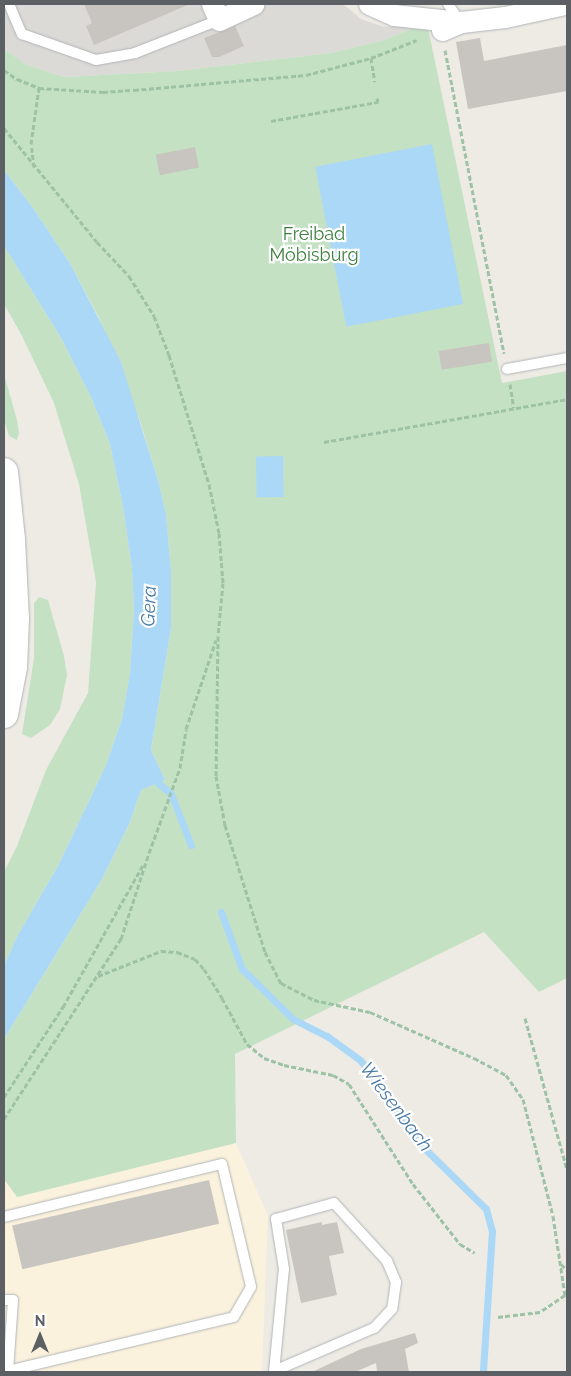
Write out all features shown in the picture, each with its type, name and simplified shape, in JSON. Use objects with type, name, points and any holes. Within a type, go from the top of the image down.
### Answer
[{"type":"street","points":[[215,12],[254,4]]},
{"type":"street","points":[[369,4],[394,15],[451,26],[564,4]]},
{"type":"street","points":[[4,472],[11,540],[15,618],[13,667],[4,714]]},
{"type":"lane","points":[[9,4],[22,34],[96,60],[135,53],[215,12]]},
{"type":"lane","points":[[448,4],[451,26]]},
{"type":"lane","points":[[507,369],[567,358]]},
{"type":"lane","points":[[4,1217],[222,1164],[251,1287],[234,1317],[8,1372],[13,1300],[4,1300]]},
{"type":"lane","points":[[334,1203],[387,1261],[396,1282],[392,1309],[374,1328],[274,1371],[284,1269],[276,1219],[334,1203]]},
{"type":"path","points":[[4,70],[17,79],[39,88],[103,92],[306,75],[371,58],[451,26],[514,408]]},
{"type":"path","points":[[371,58],[375,82]]},
{"type":"path","points":[[34,167],[31,144],[39,88]]},
{"type":"path","points":[[271,121],[378,102],[377,98]]},
{"type":"path","points":[[4,128],[34,167],[129,276],[154,316],[169,355],[209,484],[219,533],[223,583],[218,636],[216,776],[225,825],[265,952],[281,983],[314,1000],[370,1012],[506,1075],[523,1100],[553,1216],[565,1295],[540,1312],[497,1317]]},
{"type":"path","points":[[324,442],[567,398]]},
{"type":"path","points":[[4,1119],[121,939],[149,853],[180,768],[186,729],[218,636]]},
{"type":"path","points":[[4,1097],[63,1007],[116,916],[149,853]]},
{"type":"path","points":[[97,977],[161,951],[177,952],[195,959],[204,969],[222,998],[247,1044],[264,1058],[284,1065],[333,1074],[349,1084],[414,1184],[460,1244],[475,1253]]},
{"type":"path","points":[[525,1018],[567,1168]]},
{"type":"path","points":[[560,1263],[567,1270]]},
{"type":"shaded area","points":[[4,4],[343,4],[361,19],[384,27],[427,23],[381,41],[331,53],[178,71],[64,77],[27,65],[4,49]]},
{"type":"shaded area","points":[[236,1143],[268,1216],[262,1372],[4,1372],[4,1179],[18,1197]]},
{"type":"green space","name":"Freibad Möbisburg","points":[[427,23],[502,383],[567,371],[567,978],[539,992],[484,932],[235,1054],[236,1143],[17,1197],[4,1179],[4,1039],[102,879],[130,822],[141,790],[165,780],[151,750],[171,628],[171,572],[166,514],[158,480],[140,421],[99,318],[71,265],[33,208],[4,170],[4,49],[27,65],[64,77],[178,71],[331,53],[381,41]]},
{"type":"green space","points":[[4,246],[60,336],[91,397],[110,444],[123,507],[132,568],[134,609],[130,673],[122,719],[106,765],[58,866],[19,933],[4,965],[4,872],[17,846],[46,770],[88,693],[96,582],[79,484],[54,403],[21,334],[4,304]]},
{"type":"green space","points":[[4,374],[17,420],[19,433],[17,440],[9,436],[4,420]]},
{"type":"green space","points":[[39,597],[48,600],[64,656],[67,675],[60,709],[50,725],[31,738],[22,734],[34,658],[34,603]]},
{"type":"water","points":[[432,144],[463,304],[346,327],[315,167]]},
{"type":"water","name":"Gera","points":[[4,170],[33,208],[71,265],[121,362],[158,480],[166,514],[171,572],[171,628],[151,750],[165,780],[141,790],[130,822],[102,879],[4,1039],[4,965],[19,933],[58,866],[106,765],[122,719],[130,673],[134,609],[132,568],[123,507],[110,444],[91,397],[60,336],[4,246]]},
{"type":"water","points":[[256,456],[283,456],[284,497],[257,497]]},
{"type":"building","points":[[84,4],[190,4],[94,45],[86,26],[92,23]]},
{"type":"building","points":[[235,26],[244,46],[219,57],[212,57],[204,38]]},
{"type":"building","points":[[480,38],[484,61],[567,45],[567,91],[468,109],[456,42]]},
{"type":"building","points":[[195,147],[199,168],[160,175],[156,155]]},
{"type":"building","points":[[489,343],[492,362],[442,370],[439,351]]},
{"type":"building","points":[[209,1180],[219,1224],[22,1269],[12,1225]]},
{"type":"building","points":[[322,1222],[322,1225],[337,1222],[344,1253],[329,1256],[337,1295],[301,1303],[286,1230]]},
{"type":"building","points":[[415,1333],[418,1343],[405,1349],[409,1372],[377,1372],[376,1363],[355,1372],[312,1372],[361,1349]]},
{"type":"waterway","name":"Wiesenbach","points":[[154,776],[158,783],[171,794],[191,845]]},
{"type":"waterway","name":"Wiesenbach","points":[[221,912],[242,969],[293,1019],[327,1036],[360,1060],[382,1087],[416,1140],[486,1209],[492,1231],[483,1372]]}]
